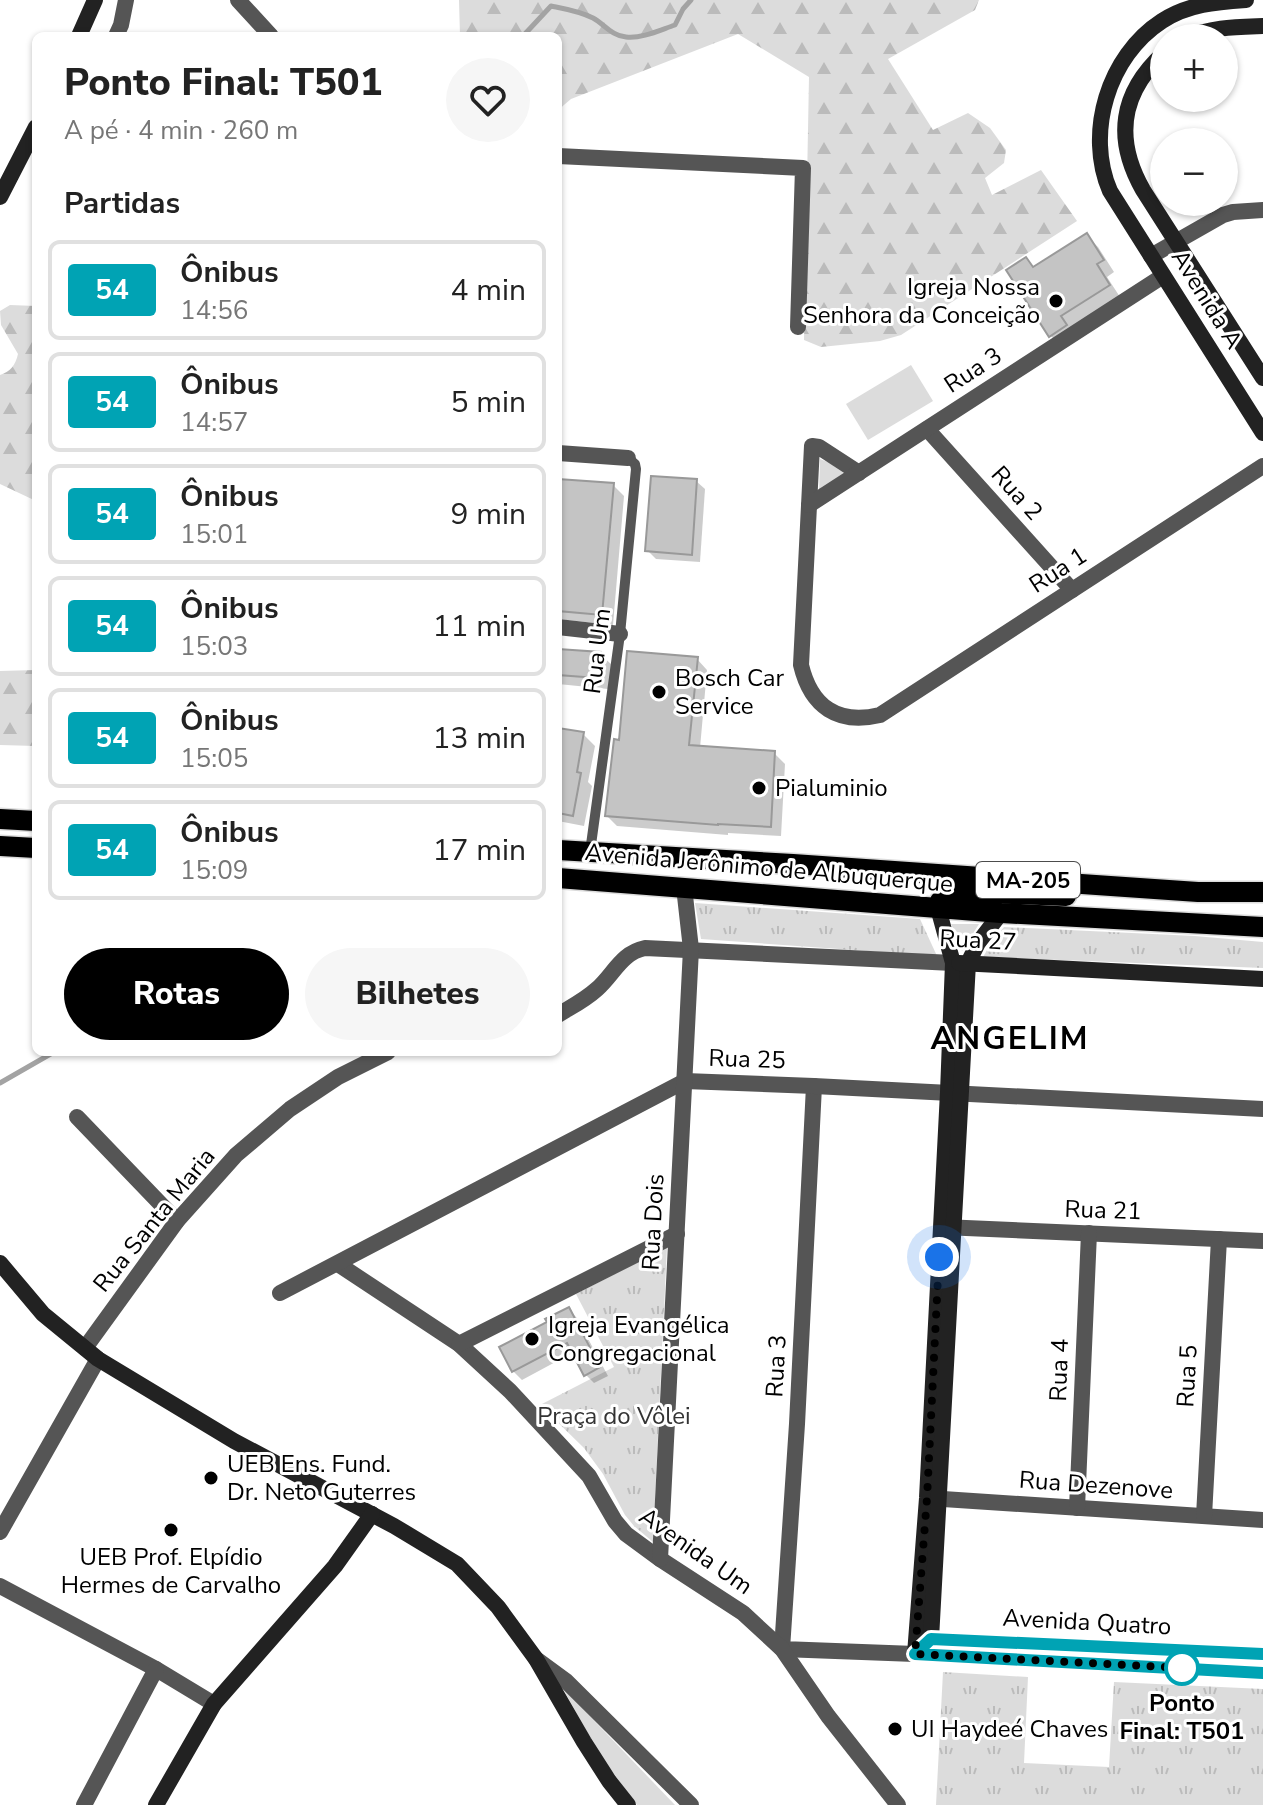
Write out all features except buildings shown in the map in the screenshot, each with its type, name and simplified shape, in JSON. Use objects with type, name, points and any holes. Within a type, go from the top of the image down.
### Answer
[{"type":"main road","points":[[0,819],[32,821]]},
{"type":"main road","points":[[0,846],[32,848]]},
{"type":"main road","name":"Avenida Jerônimo de Albuquerque","points":[[562,850],[1198,892],[1263,892]]},
{"type":"main road","name":"Avenida Jerônimo de Albuquerque","points":[[562,878],[1001,913],[1263,927]]},
{"type":"main road","points":[[938,908],[943,898],[960,892],[1146,899],[1198,892]]},
{"type":"street","points":[[81,32],[95,0]]},
{"type":"street","points":[[238,0],[267,32]]},
{"type":"street","name":"Avenida A","points":[[1246,0],[1209,2],[1185,10],[1161,21],[1136,45],[1115,75],[1106,98],[1100,128],[1100,161],[1110,191],[1263,433]]},
{"type":"street","points":[[118,32],[122,2]]},
{"type":"street","points":[[1238,27],[1263,26]]},
{"type":"street","name":"Avenida A","points":[[1150,67],[1136,89],[1125,126],[1125,144],[1134,173],[1263,378]]},
{"type":"street","points":[[0,197],[32,135]]},
{"type":"street","points":[[562,156],[803,168],[798,327]]},
{"type":"street","points":[[1151,256],[1223,215],[1263,210]]},
{"type":"street","name":"Rua 3","points":[[809,505],[1163,276]]},
{"type":"street","name":"Rua 2","points":[[927,429],[1072,590]]},
{"type":"street","points":[[809,505],[812,446],[859,473]]},
{"type":"street","points":[[562,453],[628,458]]},
{"type":"street","name":"Rua 1","points":[[809,505],[801,665],[815,696],[823,705],[854,719],[880,715],[1263,466]]},
{"type":"street","points":[[562,627],[620,634]]},
{"type":"street","name":"Rua Dois","points":[[660,1559],[691,949],[684,887]]},
{"type":"street","points":[[915,1654],[931,1639],[933,1498],[961,963],[938,908]]},
{"type":"street","points":[[961,963],[1001,913]]},
{"type":"street","points":[[562,1012],[594,992],[629,953],[645,948],[691,949]]},
{"type":"street","name":"Rua 27","points":[[691,949],[1263,979]]},
{"type":"street","name":"Rua Santa Maria","points":[[85,1348],[177,1221],[236,1155],[290,1109],[338,1077],[380,1056]]},
{"type":"street","name":"Rua 25","points":[[280,1293],[685,1081],[1263,1109]]},
{"type":"street","name":"Rua 3","points":[[782,1649],[814,1086]]},
{"type":"street","points":[[77,1117],[177,1221]]},
{"type":"street","name":"Rua 21","points":[[947,1227],[1263,1241]]},
{"type":"street","name":"Rua 4","points":[[1077,1508],[1089,1233]]},
{"type":"street","points":[[459,1344],[677,1234]]},
{"type":"street","name":"Rua 5","points":[[1204,1516],[1219,1239]]},
{"type":"street","points":[[0,1263],[43,1314],[98,1359],[234,1441],[372,1514],[457,1564],[498,1607],[536,1659],[584,1742],[628,1805]]},
{"type":"street","name":"Avenida Um","points":[[338,1264],[459,1344],[510,1391],[589,1476],[626,1534],[743,1613],[782,1649],[828,1716],[898,1805]]},
{"type":"street","points":[[0,1532],[98,1359]]},
{"type":"street","points":[[915,1654],[933,1498]]},
{"type":"street","name":"Rua Dezenove","points":[[933,1498],[1263,1520]]},
{"type":"street","points":[[156,1805],[214,1704],[335,1566],[372,1514]]},
{"type":"street","points":[[0,1586],[156,1669],[214,1704]]},
{"type":"street","name":"Avenida Quatro","points":[[931,1639],[1263,1654]]},
{"type":"street","name":"Avenida Quatro","points":[[782,1649],[1263,1673]]},
{"type":"street","points":[[536,1659],[566,1681],[691,1805]]},
{"type":"street","points":[[84,1805],[156,1669]]},
{"type":"lane","name":"Rua Um","points":[[590,852],[620,634],[636,469],[628,458]]},
{"type":"green space","points":[[459,0],[979,0],[975,10],[888,59],[933,130],[968,113],[990,128],[1006,150],[1004,163],[985,178],[992,195],[1041,170],[1077,221],[901,335],[880,341],[821,347],[804,340],[809,77],[738,34],[571,99],[562,107],[562,32],[460,32]]},
{"type":"green space","points":[[10,305],[32,306],[32,499],[0,484],[0,375],[12,368],[18,354],[1,325],[0,311]]},
{"type":"green space","points":[[911,365],[933,401],[868,440],[846,404]]},
{"type":"green space","points":[[820,459],[854,472],[819,494]]},
{"type":"green space","points":[[32,670],[32,746],[0,745],[0,671]]},
{"type":"green space","points":[[695,903],[920,919],[937,956],[701,939]]},
{"type":"green space","points":[[951,924],[979,924],[962,951]]},
{"type":"green space","points":[[1004,927],[1263,942],[1263,968],[983,957]]},
{"type":"green space","name":"Praça do Vôlei","points":[[667,1247],[653,1542],[625,1515],[603,1474],[584,1448],[540,1405],[614,1367],[576,1294]]},
{"type":"green space","points":[[943,1672],[1028,1677],[1024,1763],[1109,1767],[1114,1682],[1263,1689],[1263,1805],[936,1805]]},
{"type":"green space","points":[[562,1687],[675,1805],[637,1805],[600,1755]]},
{"type":"waterway","points":[[527,32],[551,6],[588,16],[621,36],[644,35],[675,25],[691,0]]},
{"type":"waterway","points":[[0,1083],[47,1056]]},
{"type":"bus line","name":"54","points":[[1263,1654],[931,1639],[915,1654],[1263,1673]]},
{"type":"place","name":"Igreja Nossa Senhora da Conceição","points":[[1056,301]]},
{"type":"place","name":"Bosch Car Service","points":[[659,692]]},
{"type":"place","name":"Pialuminio","points":[[759,788]]},
{"type":"place","name":"Igreja Evangélica Congregacional","points":[[532,1339]]},
{"type":"place","name":"UEB Ens. Fund. Dr. Neto Guterres","points":[[211,1478]]},
{"type":"place","name":"UEB Prof. Elpídio Hermes de Carvalho","points":[[171,1530]]},
{"type":"place","name":"Ponto Final: T501","points":[[1182,1668]]},
{"type":"place","name":"UI Haydeé Chaves","points":[[895,1729]]},
{"type":"district","name":"ANGELIM","points":[[1010,1038]]},
{"type":"route","points":[[939,1257],[927,1498],[915,1654],[1182,1668]]}]
